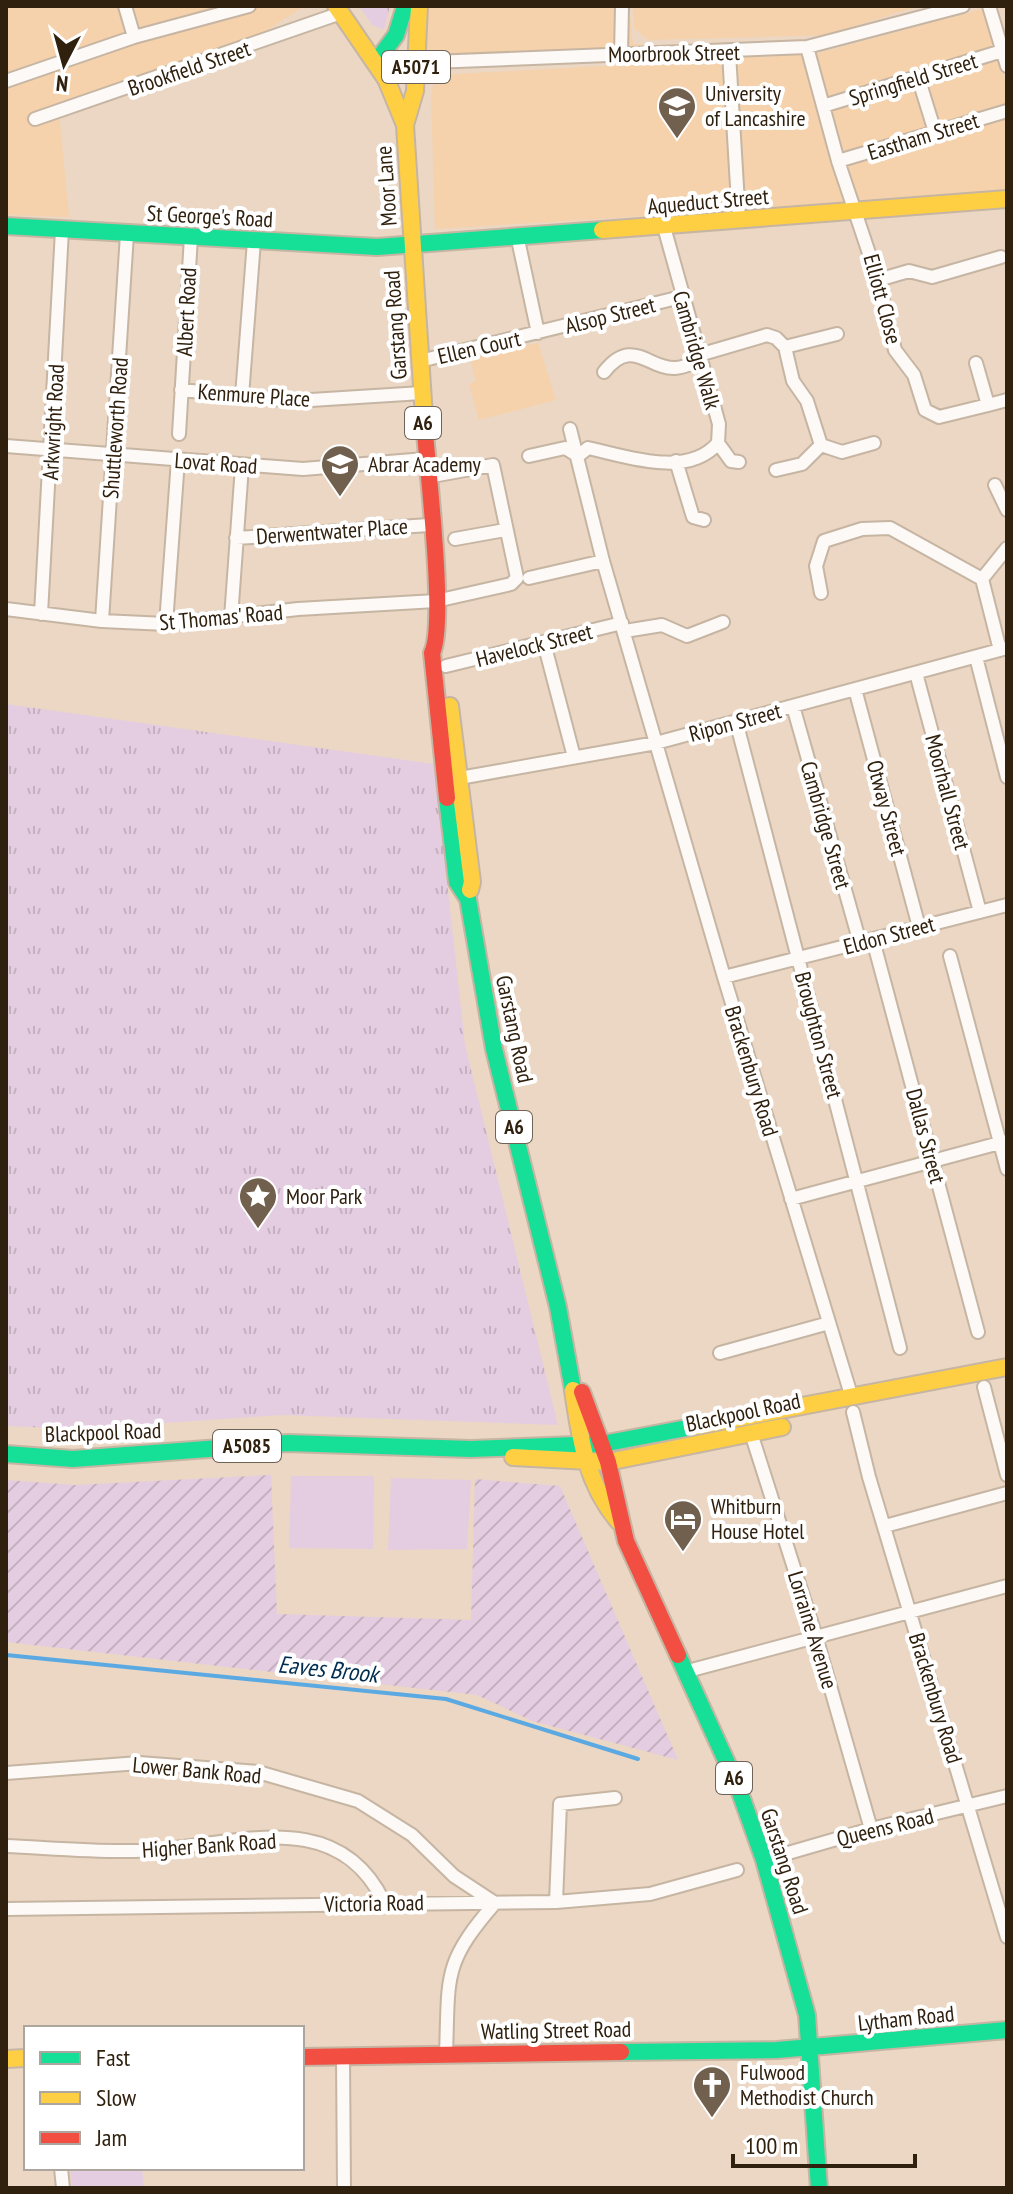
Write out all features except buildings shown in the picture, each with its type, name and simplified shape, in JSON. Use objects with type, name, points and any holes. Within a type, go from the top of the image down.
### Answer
[{"type":"main road","name":"A5071","points":[[381,71],[405,6]]},
{"type":"main road","name":"A6","points":[[338,10],[381,71]]},
{"type":"main road","name":"Moor Lane","points":[[405,125],[381,71],[407,42],[418,13]]},
{"type":"main road","name":"Moor Lane","points":[[412,244],[405,125],[415,91],[418,13]]},
{"type":"main road","name":"Aqueduct Street","points":[[412,244],[1007,199]]},
{"type":"main road","name":"St George's Road","points":[[6,226],[377,247],[412,244]]},
{"type":"main road","name":"Garstang Road","points":[[412,244],[436,601],[437,642],[432,653],[450,779],[472,882],[468,899],[493,1046],[568,1354],[585,1453],[605,1504],[619,1522],[650,1599],[738,1787],[764,1860],[807,2015],[819,2188]]},
{"type":"main road","name":"Garstang Road","points":[[437,642],[444,652],[446,666],[450,779]]},
{"type":"main road","name":"Garstang Road","points":[[568,1354],[608,1462],[620,1504],[619,1522]]},
{"type":"main road","name":"Blackpool Road","points":[[6,1454],[73,1459],[288,1443],[488,1449],[539,1445],[585,1453],[608,1462],[751,1433],[1007,1367]]},
{"type":"main road","name":"Blackpool Road","points":[[488,1449],[517,1459],[585,1453],[602,1444],[1007,1382]]},
{"type":"main road","points":[[539,1445],[566,1425],[575,1407]]},
{"type":"main road","name":"A6","points":[[620,1504],[629,1478],[652,1454]]},
{"type":"main road","name":"Lytham Road","points":[[810,2048],[1007,2030]]},
{"type":"main road","name":"Watling Street Road","points":[[304,2057],[810,2048]]},
{"type":"street","points":[[125,6],[134,37]]},
{"type":"street","points":[[6,81],[134,37],[249,6]]},
{"type":"street","points":[[621,54],[622,6]]},
{"type":"street","name":"Moorbrook Street","points":[[381,71],[416,63],[621,54],[729,53],[807,47],[963,6]]},
{"type":"street","points":[[989,6],[1007,66]]},
{"type":"street","name":"Brookfield Street","points":[[35,119],[338,10]]},
{"type":"street","name":"Elliott Close","points":[[807,47],[838,161],[878,280],[895,350],[914,375],[925,410],[939,417],[1007,400]]},
{"type":"street","name":"Springfield Street","points":[[823,106],[1002,51]]},
{"type":"street","points":[[729,53],[739,220]]},
{"type":"street","points":[[918,77],[935,132]]},
{"type":"street","name":"Eastham Street","points":[[838,161],[1007,111]]},
{"type":"street","name":"Cambridge Walk","points":[[664,227],[681,297],[719,424],[718,443]]},
{"type":"street","name":"Arkwright Road","points":[[41,614],[62,230]]},
{"type":"street","name":"Shuttleworth Road","points":[[102,621],[127,234]]},
{"type":"street","points":[[517,235],[538,333]]},
{"type":"street","name":"Albert Road","points":[[179,434],[191,237]]},
{"type":"street","points":[[242,396],[254,241]]},
{"type":"street","points":[[878,280],[909,271],[932,277],[1001,257]]},
{"type":"street","name":"Alsop Street","points":[[538,333],[681,297]]},
{"type":"street","name":"Ellen Court","points":[[420,361],[538,333]]},
{"type":"street","points":[[785,347],[837,334]]},
{"type":"street","points":[[604,372],[611,364],[641,355],[675,368],[767,335],[776,338],[785,347],[793,381],[807,401],[821,445]]},
{"type":"street","points":[[976,363],[988,405]]},
{"type":"street","name":"Kenmure Place","points":[[181,390],[295,401],[422,393]]},
{"type":"street","name":"Brackenbury Road","points":[[570,429],[603,561],[724,977],[840,1359],[885,1526],[1007,1937]]},
{"type":"street","points":[[529,456],[565,448],[578,456],[588,448],[660,464],[708,452],[718,443],[731,461],[739,462]]},
{"type":"street","points":[[821,445],[842,452],[874,443]]},
{"type":"street","points":[[776,470],[802,464],[821,445]]},
{"type":"street","name":"Lovat Road","points":[[6,446],[303,469],[425,459]]},
{"type":"street","points":[[166,624],[178,460]]},
{"type":"street","points":[[676,461],[693,517],[704,520]]},
{"type":"street","points":[[427,477],[493,465],[505,530],[523,578]]},
{"type":"street","points":[[231,618],[242,466]]},
{"type":"street","points":[[995,485],[1007,510]]},
{"type":"street","name":"Derwentwater Place","points":[[236,538],[429,525]]},
{"type":"street","points":[[821,593],[816,566],[824,541],[862,529],[890,528],[982,579],[1003,649]]},
{"type":"street","points":[[455,539],[505,530]]},
{"type":"street","points":[[982,579],[1007,548]]},
{"type":"street","points":[[544,559],[547,573]]},
{"type":"street","name":"St Thomas' Road","points":[[6,609],[102,621],[166,624],[298,609],[436,601],[474,595],[523,578],[603,561]]},
{"type":"street","name":"Havelock Street","points":[[446,666],[623,627],[662,625],[687,636],[723,622]]},
{"type":"street","points":[[544,643],[574,757]]},
{"type":"street","name":"Ripon Street","points":[[450,779],[656,743],[1003,649]]},
{"type":"street","points":[[976,657],[1007,777]]},
{"type":"street","name":"Moorhall Street","points":[[916,673],[980,912]]},
{"type":"street","name":"Otway Street","points":[[855,689],[919,927]]},
{"type":"street","name":"Cambridge Street","points":[[793,706],[866,942]]},
{"type":"street","name":"Broughton Street","points":[[736,721],[900,1348]]},
{"type":"street","name":"Eldon Street","points":[[724,977],[1007,905]]},
{"type":"street","name":"Dallas Street","points":[[866,942],[934,1163],[978,1332]]},
{"type":"street","points":[[950,956],[1004,1142],[1007,1169]]},
{"type":"street","points":[[791,1199],[1004,1142]]},
{"type":"street","points":[[720,1353],[829,1323]]},
{"type":"street","points":[[984,1387],[1007,1475]]},
{"type":"street","name":"Lorraine Avenue","points":[[751,1433],[816,1637],[871,1829]]},
{"type":"street","points":[[885,1526],[1007,1493]]},
{"type":"street","points":[[684,1672],[1007,1586]]},
{"type":"street","name":"Lower Bank Road","points":[[6,1773],[139,1763],[258,1772],[358,1801],[412,1835],[454,1876],[495,1903]]},
{"type":"street","name":"Queens Road","points":[[764,1860],[871,1829],[1007,1796]]},
{"type":"street","points":[[556,1902],[560,1804],[615,1798]]},
{"type":"street","name":"Higher Bank Road","points":[[6,1846],[137,1851],[247,1838],[309,1840],[355,1861],[374,1882],[384,1902]]},
{"type":"street","name":"Victoria Road","points":[[6,1909],[556,1902],[650,1894],[737,1870]]},
{"type":"street","points":[[446,2054],[451,1965],[469,1933],[495,1903]]},
{"type":"street","points":[[343,2057],[344,2188]]},
{"type":"shaded area","points":[[6,6],[304,6],[211,67],[59,112],[69,217],[6,215]]},
{"type":"shaded area","points":[[426,6],[629,6],[633,44],[659,45],[658,62],[815,54],[982,9],[1007,87],[1007,194],[435,229],[431,93],[436,75],[623,65],[623,60],[425,61]]},
{"type":"shaded area","points":[[633,6],[919,6],[835,32],[835,35],[648,40],[634,28]]},
{"type":"shaded area","points":[[538,343],[556,400],[479,420],[469,384],[476,381],[470,359]]},
{"type":"green space","points":[[359,6],[390,6],[384,30],[372,25]]},
{"type":"green space","name":"Moor Park","points":[[6,704],[434,764],[465,1045],[558,1425],[281,1415],[75,1429],[6,1426]]},
{"type":"green space","points":[[271,1475],[277,1614],[471,1620],[475,1479],[560,1486],[678,1760],[532,1721],[477,1695],[6,1642],[6,1480],[75,1485]]},
{"type":"green space","points":[[291,1476],[374,1476],[373,1549],[289,1548]]},
{"type":"green space","points":[[391,1478],[471,1480],[467,1549],[388,1550]]},
{"type":"green space","points":[[70,2170],[142,2170],[144,2188],[72,2188]]},
{"type":"waterway","name":"Eaves Brook","points":[[6,1655],[446,1699],[638,1759]]},
{"type":"traffic: fast","points":[[376,62],[396,35],[405,6]]},
{"type":"traffic: fast","points":[[6,226],[377,247],[602,230]]},
{"type":"traffic: fast","points":[[447,798],[457,882],[468,899],[494,1049],[558,1307],[573,1390]]},
{"type":"traffic: fast","points":[[6,1454],[73,1459],[288,1443],[471,1449],[602,1444],[692,1427]]},
{"type":"traffic: fast","points":[[678,1655],[738,1787],[764,1860],[807,2015],[819,2188]]},
{"type":"traffic: fast","points":[[621,2052],[777,2050],[1007,2030]]},
{"type":"traffic: slow","points":[[336,6],[386,79],[405,125],[425,432]]},
{"type":"traffic: slow","points":[[405,125],[415,91],[419,6]]},
{"type":"traffic: slow","points":[[602,230],[1007,199]]},
{"type":"traffic: slow","points":[[450,706],[472,882],[470,890]]},
{"type":"traffic: slow","points":[[692,1427],[1007,1367]]},
{"type":"traffic: slow","points":[[573,1390],[586,1460],[599,1492],[619,1522]]},
{"type":"traffic: slow","points":[[513,1457],[608,1462],[782,1427]]},
{"type":"traffic: slow","points":[[6,2059],[24,2058]]},
{"type":"traffic: jam","points":[[425,432],[437,581],[436,637],[432,653],[447,798]]},
{"type":"traffic: jam","points":[[582,1392],[608,1462],[626,1541],[678,1655]]},
{"type":"traffic: jam","points":[[304,2057],[621,2052]]},
{"type":"place","name":"University of Lancashire","points":[[677,140]]},
{"type":"place","name":"Abrar Academy","points":[[340,498]]},
{"type":"place","name":"Moor Park","points":[[258,1230]]},
{"type":"place","name":"Whitburn House Hotel","points":[[683,1553]]},
{"type":"place","name":"Fulwood Methodist Church","points":[[712,2119]]}]
